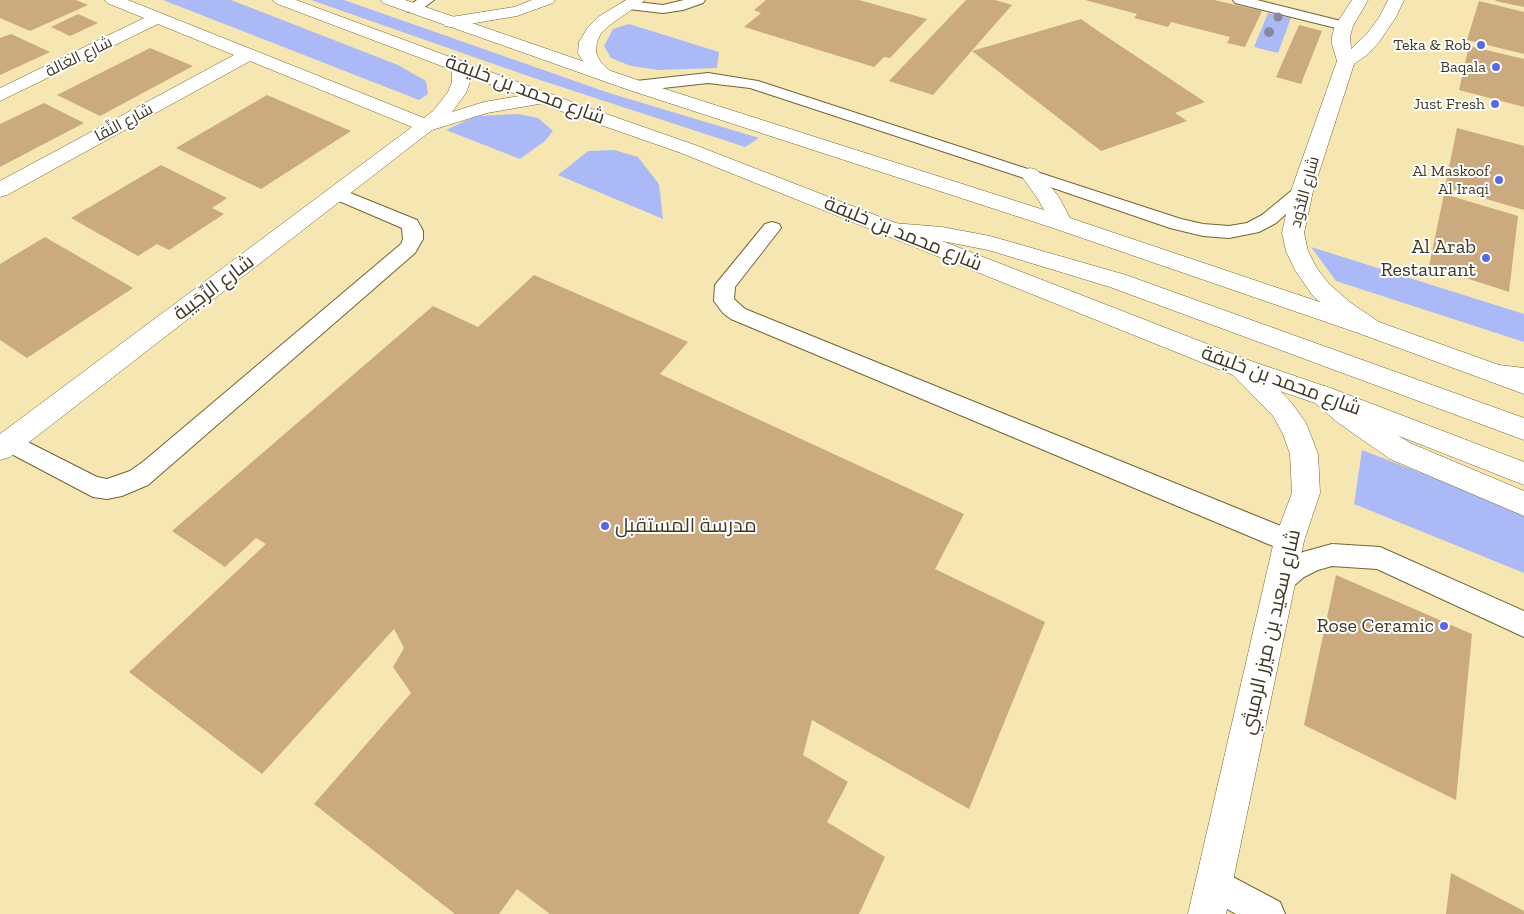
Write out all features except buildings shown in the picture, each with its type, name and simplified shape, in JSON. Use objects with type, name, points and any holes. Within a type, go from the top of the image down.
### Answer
[{"type":"main road","points":[[113,0],[426,126]]},
{"type":"main road","name":"شارع محمد بن خليفة","points":[[280,0],[543,98],[688,149],[1242,368],[1324,396],[1524,474]]},
{"type":"main road","name":"شارع محمد بن خليفة","points":[[388,0],[420,4],[451,22],[636,86],[1061,223],[1370,328],[1524,384]]},
{"type":"main road","points":[[451,22],[517,11],[547,0]]},
{"type":"main road","name":"شارع النُّدُود","points":[[1360,0],[1344,26],[1341,44],[1346,61],[1302,191],[1293,233],[1297,251],[1306,270],[1322,290],[1343,309],[1370,328]]},
{"type":"main road","points":[[1346,61],[1362,50],[1373,38],[1388,17],[1396,0]]},
{"type":"main road","points":[[604,74],[593,64],[587,53],[588,42],[594,31],[604,22],[632,3]]},
{"type":"main road","name":"شارع الغالة","points":[[0,95],[158,18]]},
{"type":"main road","name":"شارع النِّقا","points":[[0,190],[248,55]]},
{"type":"main road","name":"شارع الرِّجَيبة","points":[[5,446],[426,126],[450,104],[457,93],[461,82],[461,72],[456,65]]},
{"type":"main road","name":"شارع الرِّجَيبة","points":[[426,126],[484,108],[543,98]]},
{"type":"main road","points":[[1030,174],[1048,197],[1061,223]]},
{"type":"main road","points":[[893,230],[942,234],[990,244],[1103,277],[1524,429]]},
{"type":"main road","name":"شارع سعيد بن ميزر الرميثي","points":[[1210,898],[1290,541],[1306,493],[1304,454],[1296,431],[1282,409],[1242,368]]},
{"type":"main road","points":[[1499,375],[1524,378]]},
{"type":"main road","points":[[1324,396],[1346,415],[1400,451],[1524,504]]},
{"type":"lane","points":[[632,3],[664,9],[678,7],[698,0]]},
{"type":"lane","points":[[1240,0],[1344,26]]},
{"type":"lane","points":[[636,86],[708,78],[739,81],[1030,174],[1177,224],[1203,230],[1230,232],[1252,228],[1269,219],[1302,191]]},
{"type":"lane","points":[[5,446],[93,487],[107,489],[122,486],[139,478],[408,248],[413,239],[413,231],[410,224],[338,194]]},
{"type":"lane","points":[[772,228],[725,286],[723,293],[724,301],[738,314],[1290,541]]},
{"type":"lane","points":[[1281,581],[1295,569],[1312,560],[1332,555],[1380,558],[1524,624]]},
{"type":"lane","points":[[1210,898],[1268,914]]},
{"type":"shaded area","points":[[163,0],[231,0],[398,65],[426,81],[428,94],[419,100]]},
{"type":"shaded area","points":[[311,0],[344,0],[609,93],[759,138],[745,147],[528,76]]},
{"type":"shaded area","points":[[1268,13],[1291,18],[1278,53],[1254,47]]},
{"type":"shaded area","points":[[629,24],[719,52],[717,68],[659,70],[631,66],[611,58],[604,46],[613,29]]},
{"type":"shaded area","points":[[518,114],[538,118],[553,131],[545,141],[520,159],[446,130],[476,116]]},
{"type":"shaded area","points":[[614,150],[638,157],[659,184],[663,219],[558,175],[588,151]]},
{"type":"shaded area","points":[[1311,247],[1524,314],[1524,342],[1336,281]]},
{"type":"shaded area","points":[[1362,450],[1524,513],[1524,573],[1354,504]]},
{"type":"place","name":"Teka & Rob","points":[[1481,45]]},
{"type":"place","name":"Baqala","points":[[1496,67]]},
{"type":"place","name":"Just Fresh","points":[[1495,104]]},
{"type":"place","name":"Al Maskoof Al Iraqi","points":[[1499,180]]},
{"type":"place","name":"Al Arab Restaurant","points":[[1486,258]]},
{"type":"place","name":"مدرسة المستقبل","points":[[605,526]]},
{"type":"place","name":"Rose Ceramic","points":[[1444,626]]}]
